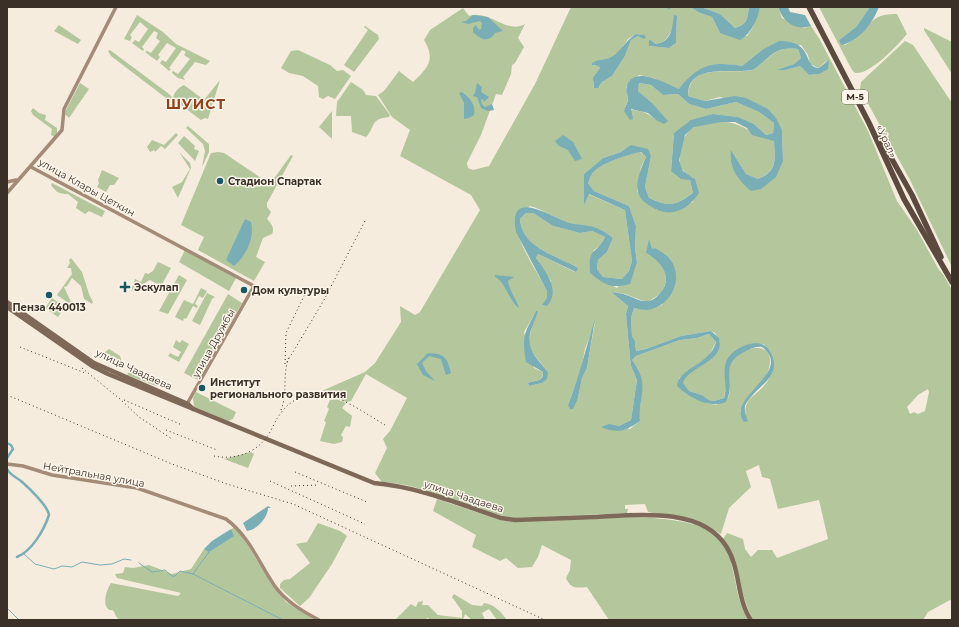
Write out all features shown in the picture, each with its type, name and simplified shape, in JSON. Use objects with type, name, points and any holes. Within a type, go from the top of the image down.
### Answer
[{"type":"highway","name":"«Урал»","points":[[809,7],[872,129],[899,188],[952,282]]},
{"type":"highway","name":"«Урал»","points":[[813,7],[872,123],[907,186],[952,276]]},
{"type":"highway","points":[[899,188],[906,196],[909,192],[907,186]]},
{"type":"highway","points":[[932,237],[913,200],[909,199],[908,203],[938,257]]},
{"type":"main road","name":"улица Клары Цеткин","points":[[116,7],[64,109],[62,130],[31,167],[254,286]]},
{"type":"main road","points":[[7,193],[19,178],[31,167]]},
{"type":"main road","points":[[7,182],[19,178]]},
{"type":"main road","name":"улица Дружбы","points":[[186,405],[254,286]]},
{"type":"main road","name":"улица Чаадаева","points":[[7,302],[94,363],[195,410],[363,480],[423,491],[501,518],[515,520],[648,514],[697,522],[717,534],[730,552],[736,571],[743,604],[751,620]]},
{"type":"main road","name":"улица Чаадаева","points":[[7,307],[92,366],[125,382],[186,405]]},
{"type":"main road","name":"Нейтральная улица","points":[[9,464],[52,475],[137,488],[226,518],[236,526],[248,540],[274,586],[288,601],[320,620]]},
{"type":"green space","points":[[571,7],[690,7],[700,13],[712,17],[720,33],[747,36],[753,27],[760,7],[778,7],[782,18],[804,28],[811,26],[819,38],[868,131],[897,201],[917,230],[952,290],[952,601],[950,600],[928,612],[923,620],[754,620],[745,601],[734,559],[723,539],[727,533],[743,539],[745,549],[751,557],[758,550],[772,550],[777,558],[828,539],[819,500],[778,509],[770,479],[762,477],[759,465],[746,471],[751,487],[729,508],[721,534],[701,523],[648,512],[645,504],[625,505],[625,509],[628,509],[627,513],[515,518],[481,510],[416,488],[382,482],[375,473],[387,448],[383,439],[390,431],[407,398],[366,374],[351,401],[346,402],[335,397],[317,393],[365,372],[375,363],[401,322],[400,306],[415,315],[420,312],[480,210],[471,195],[400,156],[410,130],[392,117],[378,95],[384,91],[399,71],[413,82],[423,72],[429,63],[430,58],[428,47],[424,40],[430,30],[463,8],[469,16],[484,16],[511,26],[518,27],[525,24],[518,38],[524,47],[515,63],[512,65],[511,74],[502,95],[496,94],[481,135],[467,163],[468,168],[473,170],[489,166],[535,84]],"holes":[[[677,16],[676,43],[669,48],[649,46],[649,39],[656,44],[668,37]],[[636,34],[644,35],[644,38],[638,36],[631,40],[625,56],[612,76],[602,82],[599,87],[594,88],[593,82],[600,68],[598,66],[594,66],[593,62],[611,58],[620,51],[628,39]],[[801,45],[808,55],[810,64],[819,68],[827,60],[819,74],[809,75],[800,66],[786,70],[778,70],[794,64],[801,58],[798,49],[782,49],[753,69],[703,74],[696,78],[690,85],[688,96],[705,101],[720,97],[767,109],[782,130],[783,161],[751,191],[731,150],[746,174],[758,179],[769,172],[774,164],[774,140],[767,139],[743,127],[730,123],[716,122],[696,126],[685,136],[679,154],[683,170],[695,179],[693,202],[657,210],[637,191],[641,167],[646,157],[640,152],[622,157],[600,167],[595,170],[588,183],[594,191],[629,206],[636,226],[635,248],[637,262],[617,288],[590,273],[594,250],[600,246],[605,237],[592,231],[580,233],[553,226],[533,213],[526,213],[520,219],[522,229],[533,244],[578,268],[575,272],[538,254],[536,258],[551,281],[547,305],[543,305],[547,298],[547,291],[524,249],[515,222],[530,206],[571,224],[597,229],[613,238],[607,252],[598,260],[597,269],[603,277],[622,279],[629,271],[632,261],[625,210],[588,194],[584,204],[584,174],[603,158],[621,152],[631,146],[651,156],[645,187],[649,198],[662,203],[672,204],[681,201],[693,193],[690,180],[671,170],[674,133],[713,114],[738,117],[754,124],[766,135],[773,133],[774,123],[759,112],[736,102],[706,109],[689,104],[678,94],[663,95],[651,85],[639,83],[638,91],[651,102],[656,120],[641,111],[624,111],[628,99],[626,87],[639,75],[654,78],[679,90],[692,75],[706,67],[722,64],[742,66],[762,50]],[[655,248],[670,259],[675,270],[662,305],[646,310],[634,308],[631,318],[632,336],[635,341],[636,351],[646,349],[681,336],[711,331],[715,333],[720,342],[717,350],[707,361],[685,377],[682,383],[689,391],[714,401],[724,398],[726,386],[725,377],[730,355],[746,350],[735,356],[731,361],[729,370],[730,389],[728,398],[716,405],[706,403],[686,393],[679,378],[708,357],[716,342],[709,334],[697,338],[680,340],[636,356],[632,360],[640,376],[642,390],[640,421],[630,429],[609,424],[619,426],[631,420],[637,380],[631,366],[630,358],[626,314],[628,306],[611,292],[625,294],[646,302],[655,297],[661,291],[665,285],[666,278],[664,271],[660,264],[646,253]],[[536,311],[529,339],[529,348],[548,372],[542,383],[529,386],[528,383],[542,378],[543,372],[534,368],[524,332]],[[595,322],[587,368],[582,378],[578,398],[568,405],[581,369],[585,349]],[[764,344],[774,364],[767,382],[747,403],[745,414],[747,421],[740,411],[757,390],[767,374],[770,358],[767,352],[762,349],[749,349]],[[928,389],[929,392],[925,411],[918,414],[914,412],[910,414],[907,407],[918,395]]]},
{"type":"green space","points":[[701,7],[749,7],[745,23],[735,28],[720,14]]},
{"type":"green space","points":[[819,7],[870,7],[856,27],[839,40],[845,45],[859,35],[874,20],[887,15],[897,14],[907,34],[883,59],[875,65],[861,72],[855,73]]},
{"type":"green space","points":[[137,15],[163,32],[176,44],[210,61],[206,65],[195,62],[183,77],[185,80],[178,78],[172,73],[173,71],[178,74],[190,59],[184,55],[186,52],[182,50],[169,68],[171,69],[169,71],[160,63],[162,60],[166,62],[176,48],[167,43],[158,55],[160,57],[157,61],[145,52],[147,51],[151,53],[160,41],[156,38],[158,33],[154,31],[142,47],[144,49],[143,51],[132,43],[135,40],[139,42],[148,29],[140,22],[130,35],[132,37],[130,41],[124,39]]},
{"type":"green space","points":[[59,25],[81,40],[78,44],[54,31]]},
{"type":"green space","points":[[365,26],[378,35],[379,39],[354,72],[344,65],[368,30],[364,27]]},
{"type":"green space","points":[[924,28],[952,42],[952,74],[924,30]]},
{"type":"green space","points":[[905,41],[913,45],[952,103],[952,267],[910,180],[860,89],[861,82]]},
{"type":"green space","points":[[110,50],[169,94],[172,97],[170,101],[111,56],[108,51]]},
{"type":"green space","points":[[298,50],[330,65],[337,71],[343,70],[351,76],[335,99],[328,96],[323,99],[319,97],[318,86],[303,76],[289,73],[281,68],[291,51]]},
{"type":"green space","points":[[220,80],[208,119],[205,118],[201,120],[173,99],[177,90],[184,85],[204,100]]},
{"type":"green space","points":[[351,82],[363,90],[366,95],[376,96],[390,115],[389,117],[378,120],[366,137],[352,132],[351,116],[336,116],[337,102]]},
{"type":"green space","points":[[80,83],[89,89],[69,118],[65,114],[66,110]]},
{"type":"green space","points":[[33,108],[39,113],[46,115],[45,120],[57,128],[55,137],[51,135],[52,129],[33,115],[31,111]]},
{"type":"green space","points":[[332,111],[332,139],[319,127]]},
{"type":"green space","points":[[188,126],[209,144],[209,152],[202,167],[205,151],[203,144],[186,128]]},
{"type":"green space","points":[[176,133],[178,135],[165,149],[161,146],[155,152],[154,150],[150,152],[147,147],[152,140],[164,145]]},
{"type":"green space","points":[[184,136],[195,146],[194,149],[199,151],[195,161],[178,143]]},
{"type":"green space","points":[[179,152],[190,163],[191,168],[178,198],[172,187],[182,182],[190,169]]},
{"type":"green space","points":[[211,153],[224,153],[270,184],[291,155],[293,156],[267,203],[267,207],[271,212],[267,219],[272,226],[273,232],[272,234],[263,238],[256,257],[265,262],[254,281],[198,250],[204,237],[181,225]]},
{"type":"green space","points":[[102,170],[119,178],[114,185],[110,185],[106,192],[97,187]]},
{"type":"green space","points":[[52,183],[105,211],[102,217],[89,211],[85,214],[76,208],[78,202],[68,194],[56,191],[51,185]]},
{"type":"green space","points":[[185,250],[236,278],[229,291],[179,262]]},
{"type":"green space","points":[[71,258],[82,272],[93,302],[92,304],[84,299],[81,286],[72,278],[67,286],[64,287],[71,302],[70,304],[57,295],[72,274],[71,268],[67,268]]},
{"type":"green space","points":[[158,262],[171,268],[161,286],[150,280],[131,291],[135,279],[141,282],[145,273],[148,274],[153,271]]},
{"type":"green space","points":[[179,275],[187,280],[168,314],[159,311]]},
{"type":"green space","points":[[201,288],[207,291],[203,298],[199,296],[195,304],[198,306],[197,308],[193,306],[186,319],[184,318],[183,321],[175,317],[184,300],[193,304]]},
{"type":"green space","points":[[207,293],[215,297],[212,299],[200,325],[192,321]]},
{"type":"green space","points":[[228,294],[242,303],[198,380],[184,373]]},
{"type":"green space","points":[[52,298],[65,307],[58,317],[45,308]]},
{"type":"green space","points":[[176,340],[180,343],[182,340],[189,344],[179,362],[168,356],[170,353],[178,357],[181,352],[173,347]]},
{"type":"green space","points":[[109,349],[120,356],[124,368],[110,363],[110,359],[105,352]]},
{"type":"green space","points":[[133,364],[135,365],[133,370],[158,381],[156,386],[127,375]]},
{"type":"green space","points":[[196,392],[236,412],[233,419],[228,421],[194,407],[193,398]]},
{"type":"green space","points":[[336,399],[346,403],[342,408],[352,416],[350,427],[346,426],[341,435],[343,437],[342,442],[334,444],[320,441],[326,422],[324,421],[329,409],[327,407],[330,400]]},
{"type":"green space","points":[[251,452],[254,454],[248,468],[224,459]]},
{"type":"green space","points":[[437,499],[500,520],[515,522],[620,517],[678,521],[701,527],[716,536],[723,545],[732,566],[739,599],[749,620],[609,620],[587,587],[574,587],[568,582],[566,578],[570,570],[571,560],[542,545],[538,557],[532,567],[518,568],[506,558],[500,561],[472,547],[476,535],[433,511]]},
{"type":"green space","points":[[318,523],[340,531],[347,536],[332,564],[309,598],[300,606],[280,588],[280,584],[284,580],[290,579],[310,563],[296,544],[307,542]]},
{"type":"green space","points":[[236,526],[272,585],[286,602],[315,620],[120,620],[112,610],[108,609],[106,606],[106,596],[111,583],[178,596],[181,593],[117,578],[115,574],[123,573],[125,567],[133,568],[149,565],[172,574],[191,569],[204,549],[206,550],[213,542]]},
{"type":"green space","points":[[454,594],[472,605],[482,606],[484,603],[491,605],[500,611],[507,620],[497,620],[489,609],[482,613],[485,620],[472,620],[465,614],[463,620],[430,620],[426,618],[429,620],[395,620],[411,604],[416,607],[418,602],[423,601],[422,605],[428,605],[438,615],[462,618],[462,611],[452,597]]},
{"type":"water","points":[[690,7],[701,7],[720,14],[735,28],[745,23],[749,7],[760,7],[758,16],[753,26],[740,40],[720,33],[712,17],[700,13]]},
{"type":"water","points":[[778,7],[788,7],[790,12],[805,15],[811,26],[800,27],[790,24],[783,17]]},
{"type":"water","points":[[870,7],[879,7],[869,25],[859,36],[841,45],[839,40],[856,27]]},
{"type":"water","points":[[473,15],[488,17],[503,31],[495,33],[488,39],[479,37],[473,32],[473,28],[476,25],[479,30],[481,29],[482,23],[480,21],[468,24],[461,22],[466,21]]},
{"type":"water","points":[[674,15],[677,16],[676,43],[669,48],[649,46],[649,39],[656,44],[668,37],[672,30]]},
{"type":"water","points":[[636,34],[644,35],[646,37],[644,39],[638,36],[631,40],[625,56],[612,76],[602,82],[598,88],[594,88],[593,78],[600,68],[592,65],[592,63],[597,60],[613,56],[629,39]]},
{"type":"water","points":[[779,41],[790,42],[798,45],[803,49],[814,67],[819,68],[829,60],[828,69],[819,74],[809,75],[800,66],[786,70],[777,70],[794,64],[801,58],[798,49],[782,49],[771,55],[752,70],[712,72],[695,78],[690,85],[688,96],[705,101],[735,96],[746,98],[768,109],[776,118],[782,130],[783,161],[776,177],[761,189],[751,191],[738,178],[731,162],[731,150],[746,174],[758,179],[769,172],[775,159],[774,141],[752,135],[747,128],[735,122],[721,122],[694,127],[685,135],[679,160],[683,171],[695,179],[699,193],[689,204],[677,211],[664,212],[657,210],[640,197],[637,184],[639,174],[646,157],[641,152],[607,163],[595,170],[588,183],[594,191],[629,206],[636,226],[635,248],[637,262],[630,284],[618,286],[608,285],[590,273],[591,255],[599,247],[605,237],[592,231],[580,233],[553,226],[533,213],[526,213],[520,219],[522,229],[533,244],[578,268],[576,272],[538,254],[536,258],[548,275],[553,294],[547,306],[542,305],[547,298],[547,291],[516,232],[515,218],[518,210],[524,207],[532,208],[569,223],[595,227],[601,230],[613,238],[607,252],[598,260],[597,269],[603,277],[622,279],[629,271],[632,261],[625,210],[589,194],[584,205],[584,174],[603,158],[621,152],[631,145],[648,149],[651,156],[645,187],[649,198],[662,203],[672,204],[681,201],[693,193],[690,180],[681,179],[671,171],[674,133],[691,120],[713,114],[738,117],[754,124],[766,135],[773,133],[774,123],[759,112],[736,102],[706,109],[689,104],[678,94],[663,95],[651,85],[639,83],[638,91],[651,102],[668,121],[664,124],[656,120],[648,113],[631,109],[633,119],[630,120],[624,111],[628,102],[626,88],[631,80],[636,76],[651,77],[679,89],[699,70],[722,64],[742,66],[762,50]]},
{"type":"water","points":[[477,83],[482,87],[481,92],[489,97],[484,102],[483,99],[481,100],[482,104],[485,107],[492,104],[494,110],[488,111],[481,108],[477,97],[473,96]]},
{"type":"water","points":[[462,92],[472,102],[474,108],[474,115],[464,119],[464,103],[459,93]]},
{"type":"water","points":[[563,135],[573,142],[582,159],[575,161],[568,150],[559,146],[555,141]]},
{"type":"water","points":[[245,219],[251,222],[251,240],[246,252],[234,266],[226,260]]},
{"type":"water","points":[[649,239],[652,249],[655,248],[670,259],[676,275],[673,291],[662,304],[655,308],[646,310],[634,308],[631,318],[632,336],[635,341],[636,351],[646,349],[681,336],[711,331],[719,338],[720,346],[717,353],[686,377],[683,383],[689,391],[714,401],[724,398],[725,366],[729,357],[739,348],[746,345],[759,344],[765,346],[769,350],[774,368],[766,382],[748,400],[745,406],[748,421],[744,422],[741,413],[743,403],[766,375],[770,366],[770,356],[762,347],[755,347],[744,352],[736,357],[732,362],[729,374],[729,394],[726,402],[720,404],[706,403],[688,395],[677,386],[679,380],[688,370],[708,356],[713,350],[716,342],[709,334],[697,338],[680,340],[636,356],[632,360],[638,369],[642,384],[640,421],[626,429],[617,431],[601,427],[609,424],[619,426],[631,420],[637,380],[631,366],[630,358],[626,314],[628,306],[611,292],[623,294],[644,301],[653,300],[660,293],[666,282],[666,276],[661,265],[646,253]]},
{"type":"water","points":[[495,275],[514,277],[508,281],[519,308],[512,301],[502,283],[495,277]]},
{"type":"water","points":[[536,311],[538,311],[531,330],[530,343],[536,358],[548,372],[547,379],[542,383],[529,386],[528,383],[541,379],[543,375],[543,372],[526,362],[524,346],[525,335]]},
{"type":"water","points":[[595,319],[587,368],[582,378],[578,398],[573,409],[570,409],[568,405]]},
{"type":"water","points":[[428,353],[438,354],[444,357],[448,363],[451,373],[446,375],[441,359],[429,356],[422,363],[426,371],[435,381],[423,375],[417,364]]},
{"type":"water","points":[[268,506],[271,508],[268,508],[268,512],[264,519],[258,526],[247,531],[243,523]]},
{"type":"water","points":[[231,529],[234,536],[209,552],[204,549],[212,541]]},
{"type":"waterway","points":[[668,9],[672,7]]},
{"type":"waterway","points":[[7,443],[11,445],[13,449],[7,458]]},
{"type":"waterway","points":[[7,469],[37,497],[48,511],[49,515],[37,539],[28,550],[17,557]]},
{"type":"waterway","points":[[193,574],[209,552]]},
{"type":"waterway","points":[[24,554],[35,564],[54,569],[62,566],[72,567],[82,562],[100,565],[112,564],[124,559],[131,560]]},
{"type":"waterway","points":[[139,563],[152,572],[165,570],[172,576],[175,576],[180,571],[193,574],[283,620]]},
{"type":"waterway","points":[[7,608],[19,620]]},
{"type":"railway","points":[[287,362],[324,300],[366,219]]},
{"type":"railway","points":[[285,364],[286,333],[305,294]]},
{"type":"railway","points":[[20,347],[85,373]]},
{"type":"railway","points":[[281,410],[289,357]]},
{"type":"railway","points":[[82,368],[120,399],[139,417],[172,439]]},
{"type":"railway","points":[[214,456],[228,457],[249,452],[261,444],[268,436],[277,419],[288,405],[295,400],[308,395],[323,394],[331,396],[359,409],[385,425]]},
{"type":"railway","points":[[7,395],[172,464],[227,484],[293,504],[545,620]]},
{"type":"railway","points":[[124,400],[182,425]]},
{"type":"railway","points":[[166,430],[217,450]]},
{"type":"railway","points":[[295,472],[367,502]]},
{"type":"railway","points":[[270,481],[365,524]]},
{"type":"railway","points":[[291,486],[319,485]]},
{"type":"place","name":"Стадион Спартак","points":[[220,181]]},
{"type":"place","name":"Эскулап","points":[[125,287]]},
{"type":"place","name":"Дом культуры","points":[[244,290]]},
{"type":"place","name":"Пенза 440013","points":[[49,295]]},
{"type":"place","name":"Институт регионального развития","points":[[202,388]]},
{"type":"district","name":"ШУИСТ","points":[[196,104]]}]
